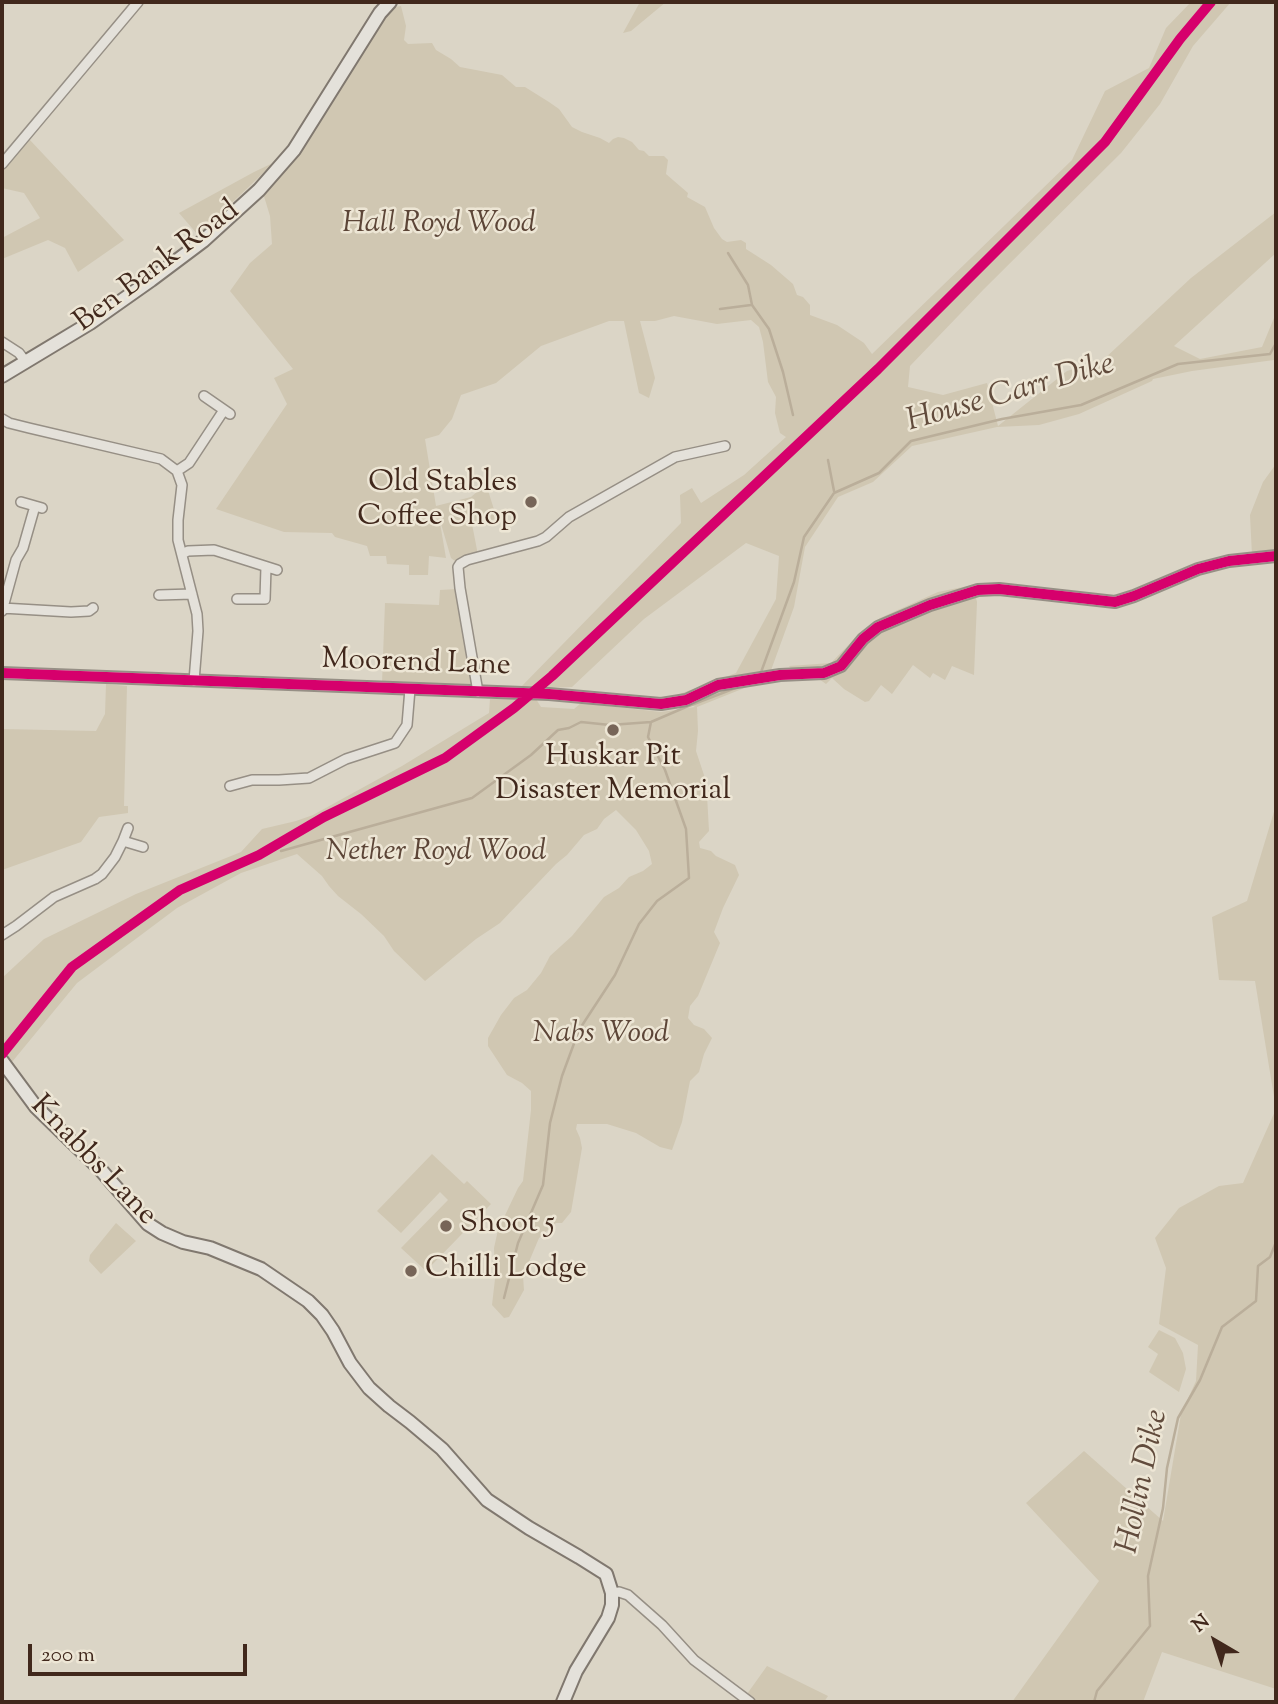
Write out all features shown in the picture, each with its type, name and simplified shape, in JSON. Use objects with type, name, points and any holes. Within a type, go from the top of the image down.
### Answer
[{"type":"main road","name":"Ben Bank Road","points":[[2,376],[90,323],[173,265],[221,226],[259,190],[294,150],[380,13],[390,2]]},
{"type":"main road","name":"Knabbs Lane","points":[[2,1061],[36,1107],[100,1169],[148,1224],[183,1242],[211,1248],[261,1269],[308,1301],[322,1315],[350,1363],[369,1388],[446,1454],[497,1508],[606,1574],[612,1593]]},
{"type":"main road","points":[[563,1702],[576,1671],[608,1618],[612,1593]]},
{"type":"street","points":[[2,164],[138,2]]},
{"type":"street","points":[[2,342],[19,353],[25,361]]},
{"type":"street","points":[[177,471],[189,463],[227,412],[207,400]]},
{"type":"street","points":[[2,419],[161,460],[177,471],[182,485],[178,540],[197,614],[194,681]]},
{"type":"street","points":[[478,692],[460,588],[460,564],[538,541],[569,517],[675,457],[725,446]]},
{"type":"street","points":[[21,502],[39,507],[16,560],[2,610],[71,612],[89,611],[93,608]]},
{"type":"street","points":[[182,554],[188,551],[214,550],[277,570]]},
{"type":"street","name":"Moorend Lane","points":[[2,673],[571,695],[661,704],[686,700],[718,685],[780,675],[824,673],[841,666],[863,639],[878,627],[930,605],[978,590],[999,589],[1115,602],[1198,569],[1229,561],[1276,556]]},
{"type":"street","points":[[237,599],[265,599],[266,567]]},
{"type":"street","points":[[159,595],[192,594]]},
{"type":"street","points":[[230,786],[252,780],[309,778],[346,760],[395,743],[407,725],[410,690]]},
{"type":"street","points":[[2,934],[54,897],[95,879],[107,868],[128,828]]},
{"type":"street","points":[[123,841],[143,847]]},
{"type":"street","points":[[612,1593],[628,1595],[662,1625],[694,1660],[750,1702]]},
{"type":"green space","points":[[640,2],[666,2],[631,31],[623,33]]},
{"type":"green space","points":[[1191,2],[1231,2],[1193,46],[1160,104],[1121,153],[910,366],[908,387],[943,395],[987,383],[998,426],[1067,371],[1103,360],[1191,278],[1276,212],[1276,253],[1174,346],[1200,359],[1262,347],[1276,318],[1276,357],[1274,360],[1153,379],[1079,414],[1039,425],[997,427],[912,446],[873,482],[838,497],[805,547],[794,607],[770,673],[747,687],[697,707],[696,751],[705,778],[709,831],[699,842],[700,848],[711,851],[735,865],[739,875],[714,932],[720,943],[698,996],[690,1006],[688,1018],[712,1038],[699,1072],[690,1081],[682,1122],[672,1150],[660,1147],[636,1133],[607,1124],[577,1124],[582,1148],[571,1212],[562,1223],[556,1223],[539,1238],[523,1276],[524,1290],[509,1317],[504,1318],[492,1305],[494,1248],[498,1230],[523,1181],[531,1091],[507,1075],[488,1046],[488,1038],[514,998],[527,990],[550,956],[572,936],[604,897],[619,888],[629,877],[652,864],[649,851],[636,830],[616,810],[604,819],[597,829],[584,835],[500,923],[425,981],[394,951],[384,936],[338,896],[322,876],[297,854],[241,873],[177,908],[77,983],[12,1062],[2,1049],[2,978],[44,939],[136,894],[241,852],[262,829],[313,815],[402,766],[489,713],[490,699],[536,699],[541,707],[574,709],[581,703],[661,712],[695,707],[677,695],[736,673],[776,599],[779,556],[746,543],[644,619],[572,687],[519,689],[681,523],[680,495],[692,488],[701,503],[744,475],[786,437],[780,433],[775,413],[776,397],[768,382],[759,327],[751,320],[717,324],[674,316],[655,321],[640,321],[655,378],[649,398],[639,393],[624,321],[609,321],[541,346],[496,383],[461,395],[452,419],[439,435],[425,439],[436,506],[471,497],[486,484],[497,519],[472,524],[478,555],[455,561],[451,558],[439,517],[446,558],[429,556],[428,575],[409,575],[409,565],[387,564],[386,556],[370,556],[367,546],[335,537],[332,533],[284,532],[216,509],[287,404],[274,378],[293,369],[230,291],[250,263],[272,244],[270,216],[263,193],[377,28],[395,7],[401,6],[406,26],[404,40],[408,44],[432,43],[436,50],[460,67],[502,75],[516,87],[525,87],[559,109],[572,127],[582,132],[609,143],[618,137],[624,138],[649,156],[664,156],[668,160],[666,174],[688,193],[687,197],[705,207],[722,239],[727,242],[741,240],[746,243],[746,249],[793,284],[797,295],[810,305],[810,315],[837,325],[864,343],[872,354],[1072,160],[1105,91],[1149,68],[1166,28]]},
{"type":"green space","points":[[29,139],[124,240],[78,272],[65,248],[48,240],[2,259],[2,238],[40,218],[24,193],[2,188],[2,171]]},
{"type":"green space","points":[[275,162],[198,235],[179,213],[254,172]]},
{"type":"green space","points":[[1276,464],[1276,552],[1252,555],[1250,515],[1263,482]]},
{"type":"green space","points":[[973,585],[977,602],[974,675],[952,666],[945,680],[933,673],[930,678],[913,665],[892,694],[881,685],[869,701],[865,702],[832,678],[826,684],[819,679],[799,679],[789,666],[831,663],[858,635],[880,618],[938,592]]},
{"type":"green space","points":[[457,589],[473,686],[382,683],[385,603],[439,605],[440,590]]},
{"type":"green space","points":[[106,684],[127,686],[124,806],[128,806],[128,813],[99,817],[81,842],[2,870],[2,729],[96,731],[105,714]]},
{"type":"green space","points":[[1276,805],[1276,1109],[1255,981],[1219,980],[1212,917],[1247,901]]},
{"type":"green space","points":[[1276,1109],[1276,1689],[1162,1652],[1143,1702],[1012,1702],[1099,1581],[1026,1503],[1084,1451],[1163,1521],[1181,1414],[1196,1381],[1198,1345],[1159,1324],[1166,1268],[1155,1238],[1179,1208],[1219,1186],[1243,1183]]},
{"type":"green space","points":[[432,1154],[464,1184],[467,1181],[491,1204],[426,1271],[401,1248],[448,1200],[440,1192],[401,1233],[377,1211]]},
{"type":"green space","points":[[116,1223],[136,1241],[101,1274],[89,1261],[90,1255]]},
{"type":"green space","points":[[1159,1330],[1175,1338],[1183,1353],[1186,1369],[1179,1392],[1149,1372],[1158,1354],[1148,1347]]},
{"type":"green space","points":[[767,1666],[828,1696],[824,1702],[758,1702],[747,1694]]},
{"type":"waterway","points":[[728,253],[748,285],[752,305],[769,329],[793,415]]},
{"type":"waterway","points":[[720,309],[751,305]]},
{"type":"waterway","name":"House Carr Dike","points":[[760,675],[794,582],[804,537],[834,493],[879,473],[911,441],[1002,419],[1081,405],[1178,364],[1270,354],[1276,343]]},
{"type":"waterway","points":[[828,460],[834,491]]},
{"type":"waterway","name":"House Carr Dike","points":[[281,851],[472,798],[531,755],[558,730],[581,722],[610,725],[651,722],[738,687]]},
{"type":"waterway","points":[[504,1298],[518,1243],[543,1185],[550,1123],[562,1076],[579,1030],[615,975],[639,924],[657,901],[689,878],[686,829],[665,770],[648,737],[651,722]]},
{"type":"waterway","name":"Hollin Dike","points":[[1094,1702],[1097,1691],[1150,1626],[1148,1576],[1178,1418],[1200,1380],[1222,1327],[1256,1301],[1258,1266],[1270,1257],[1276,1242]]},
{"type":"cycle path","points":[[2,1054],[72,967],[180,890],[259,855],[324,817],[445,758],[514,708],[552,676],[878,369],[1105,142],[1180,39],[1211,2]]},
{"type":"cycle path","points":[[2,673],[549,694],[661,704],[686,700],[718,685],[780,675],[824,673],[841,666],[863,639],[878,627],[930,605],[978,590],[999,589],[1115,602],[1198,569],[1229,561],[1276,556]]},
{"type":"place","name":"Old Stables Coffee Shop","points":[[531,502]]},
{"type":"place","name":"Huskar Pit Disaster Memorial","points":[[613,730]]},
{"type":"place","name":"Shoot 5","points":[[446,1226]]},
{"type":"place","name":"Chilli Lodge","points":[[411,1271]]},
{"type":"park label","name":"Hall Royd Wood","points":[[439,226]]},
{"type":"park label","name":"Nether Royd Wood","points":[[436,854]]},
{"type":"park label","name":"Nabs Wood","points":[[601,1036]]}]
